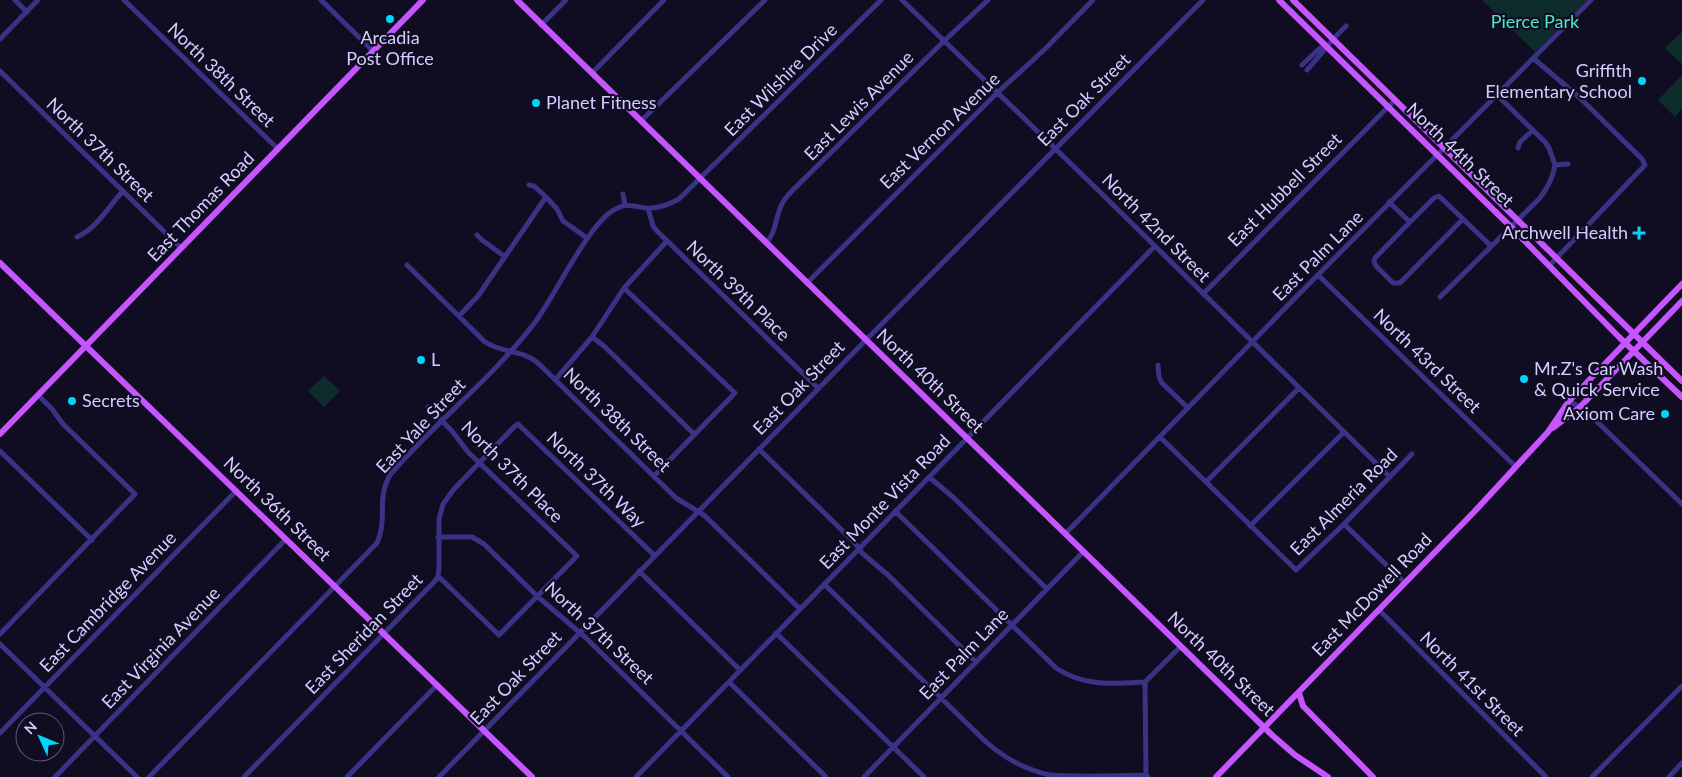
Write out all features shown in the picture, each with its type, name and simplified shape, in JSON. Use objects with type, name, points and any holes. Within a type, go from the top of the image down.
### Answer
[{"type":"main road","name":"East Thomas Road","points":[[0,434],[422,0]]},
{"type":"main road","name":"North 40th Street","points":[[517,0],[1264,728],[1295,755],[1328,777]]},
{"type":"main road","name":"North 44th Street","points":[[1279,0],[1395,100],[1682,381]]},
{"type":"main road","name":"North 44th Street","points":[[1293,0],[1388,106],[1511,227],[1624,343],[1682,397]]},
{"type":"main road","name":"North 36th Street","points":[[0,262],[532,777]]},
{"type":"main road","name":"East McDowell Road","points":[[1216,777],[1516,467],[1548,432],[1569,401],[1682,284]]},
{"type":"main road","name":"East McDowell Road","points":[[1548,432],[1580,407],[1682,301]]},
{"type":"main road","points":[[1299,692],[1303,706],[1373,777]]},
{"type":"street","points":[[15,0],[27,12]]},
{"type":"street","points":[[0,39],[38,0]]},
{"type":"street","name":"North 38th Street","points":[[124,0],[278,149]]},
{"type":"street","points":[[321,0],[374,51]]},
{"type":"street","points":[[541,25],[566,0]]},
{"type":"street","points":[[592,74],[664,0]]},
{"type":"street","points":[[641,121],[765,0]]},
{"type":"street","name":"East Wilshire Drive","points":[[700,179],[881,0]]},
{"type":"street","name":"North 42nd Street","points":[[902,0],[1390,477]]},
{"type":"street","name":"East Lewis Avenue","points":[[766,243],[774,230],[783,202],[944,41],[988,0]]},
{"type":"street","name":"East Vernon Avenue","points":[[807,282],[1093,0]]},
{"type":"street","name":"East Oak Street","points":[[439,777],[818,388],[1203,0]]},
{"type":"street","name":"East Palm Lane","points":[[1066,533],[1253,343],[1318,274],[1591,0]]},
{"type":"street","points":[[1302,65],[1346,26]]},
{"type":"street","points":[[1307,70],[1324,52],[1330,42]]},
{"type":"street","points":[[1533,58],[1580,98],[1645,165],[1549,266]]},
{"type":"street","name":"North 37th Street","points":[[0,71],[182,248]]},
{"type":"street","points":[[1440,297],[1518,220],[1547,189],[1552,178],[1555,165],[1550,148],[1498,95]]},
{"type":"street","name":"East Hubbell Street","points":[[1203,294],[1395,100]]},
{"type":"street","points":[[1518,148],[1520,142],[1533,130]]},
{"type":"street","points":[[1555,165],[1568,164]]},
{"type":"street","points":[[623,194],[625,205],[637,205],[648,208],[664,206],[674,202],[686,193],[700,179]]},
{"type":"street","points":[[529,185],[534,186],[546,197],[557,209],[563,221],[587,238]]},
{"type":"street","points":[[77,237],[85,233],[110,208],[123,190]]},
{"type":"street","points":[[1463,219],[1400,283],[1397,284],[1388,278],[1376,266],[1375,258],[1434,198],[1439,196],[1463,219],[1491,246]]},
{"type":"street","points":[[459,316],[478,296],[546,197]]},
{"type":"street","points":[[1390,202],[1410,222]]},
{"type":"street","name":"East Yale Street","points":[[149,777],[377,543],[382,530],[383,487],[390,475],[509,352],[535,321],[587,238],[605,216],[625,205]]},
{"type":"street","name":"North 39th Place","points":[[648,208],[653,226],[667,241],[818,388]]},
{"type":"street","points":[[478,235],[504,256]]},
{"type":"street","points":[[556,379],[592,338],[624,288],[667,241]]},
{"type":"street","name":"East Monte Vista Road","points":[[636,777],[1155,246]]},
{"type":"street","name":"North 38th Street","points":[[407,265],[485,342],[499,350],[519,352],[533,358],[676,498],[698,511],[800,608]]},
{"type":"street","name":"North 43rd Street","points":[[1318,274],[1516,467]]},
{"type":"street","points":[[624,288],[735,393],[654,476]]},
{"type":"street","points":[[592,338],[604,346],[694,434]]},
{"type":"street","points":[[1158,365],[1159,377],[1162,383],[1188,408]]},
{"type":"street","points":[[1206,482],[1299,388]]},
{"type":"street","points":[[0,634],[136,494],[64,425],[38,395]]},
{"type":"street","points":[[1569,401],[1589,414],[1682,504]]},
{"type":"street","name":"North 37th Place","points":[[428,407],[452,431],[468,452],[577,556],[537,596]]},
{"type":"street","name":"East Sheridan Street","points":[[244,777],[438,576],[439,519],[443,504],[454,489],[518,424]]},
{"type":"street","name":"North 37th Way","points":[[518,424],[654,556]]},
{"type":"street","points":[[1160,437],[1250,526],[1344,432]]},
{"type":"street","points":[[759,449],[855,543],[868,559],[888,575],[976,662]]},
{"type":"street","points":[[0,451],[92,540]]},
{"type":"street","name":"East Almeria Road","points":[[1250,526],[1296,570],[1412,454]]},
{"type":"street","points":[[929,477],[958,502],[1047,589]]},
{"type":"street","name":"East Cambridge Avenue","points":[[0,733],[236,491]]},
{"type":"street","points":[[895,511],[1045,659],[1067,675],[1079,680],[1106,685],[1145,682],[1181,646]]},
{"type":"street","points":[[1344,524],[1405,583]]},
{"type":"street","name":"North 37th Street","points":[[438,537],[472,537],[478,539],[537,596],[580,632],[728,777]]},
{"type":"street","name":"East Virginia Avenue","points":[[55,777],[286,539]]},
{"type":"street","name":"East Palm Lane","points":[[864,777],[1084,551]]},
{"type":"street","points":[[639,571],[740,670]]},
{"type":"street","points":[[438,576],[499,636],[537,596]]},
{"type":"street","points":[[824,584],[994,750],[1018,763],[1051,775],[1147,776],[1145,682]]},
{"type":"street","name":"North 41st Street","points":[[1379,610],[1546,777]]},
{"type":"street","points":[[776,633],[924,777]]},
{"type":"street","points":[[0,644],[137,777]]},
{"type":"street","points":[[728,682],[826,777]]},
{"type":"street","points":[[347,777],[437,685]]},
{"type":"street","points":[[1592,777],[1682,686]]},
{"type":"street","points":[[1669,777],[1682,764]]},
{"type":"green space","name":"Pierce Park","points":[[1482,0],[1587,0],[1535,52]]},
{"type":"green space","points":[[1682,32],[1682,64],[1665,48]]},
{"type":"green space","points":[[1682,75],[1682,109],[1675,117],[1658,100]]},
{"type":"green space","points":[[324,376],[340,391],[324,407],[308,391]]},
{"type":"place","name":"Arcadia Post Office","points":[[390,19]]},
{"type":"place","name":"Griffith Elementary School","points":[[1642,81]]},
{"type":"place","name":"Planet Fitness","points":[[536,103]]},
{"type":"place","name":"Archwell Health","points":[[1639,233]]},
{"type":"place","name":"L","points":[[421,360]]},
{"type":"place","name":"Mr.Z's Car Wash & Quick Service","points":[[1524,379]]},
{"type":"place","name":"Secrets","points":[[72,401]]},
{"type":"place","name":"Axiom Care","points":[[1665,414]]}]
